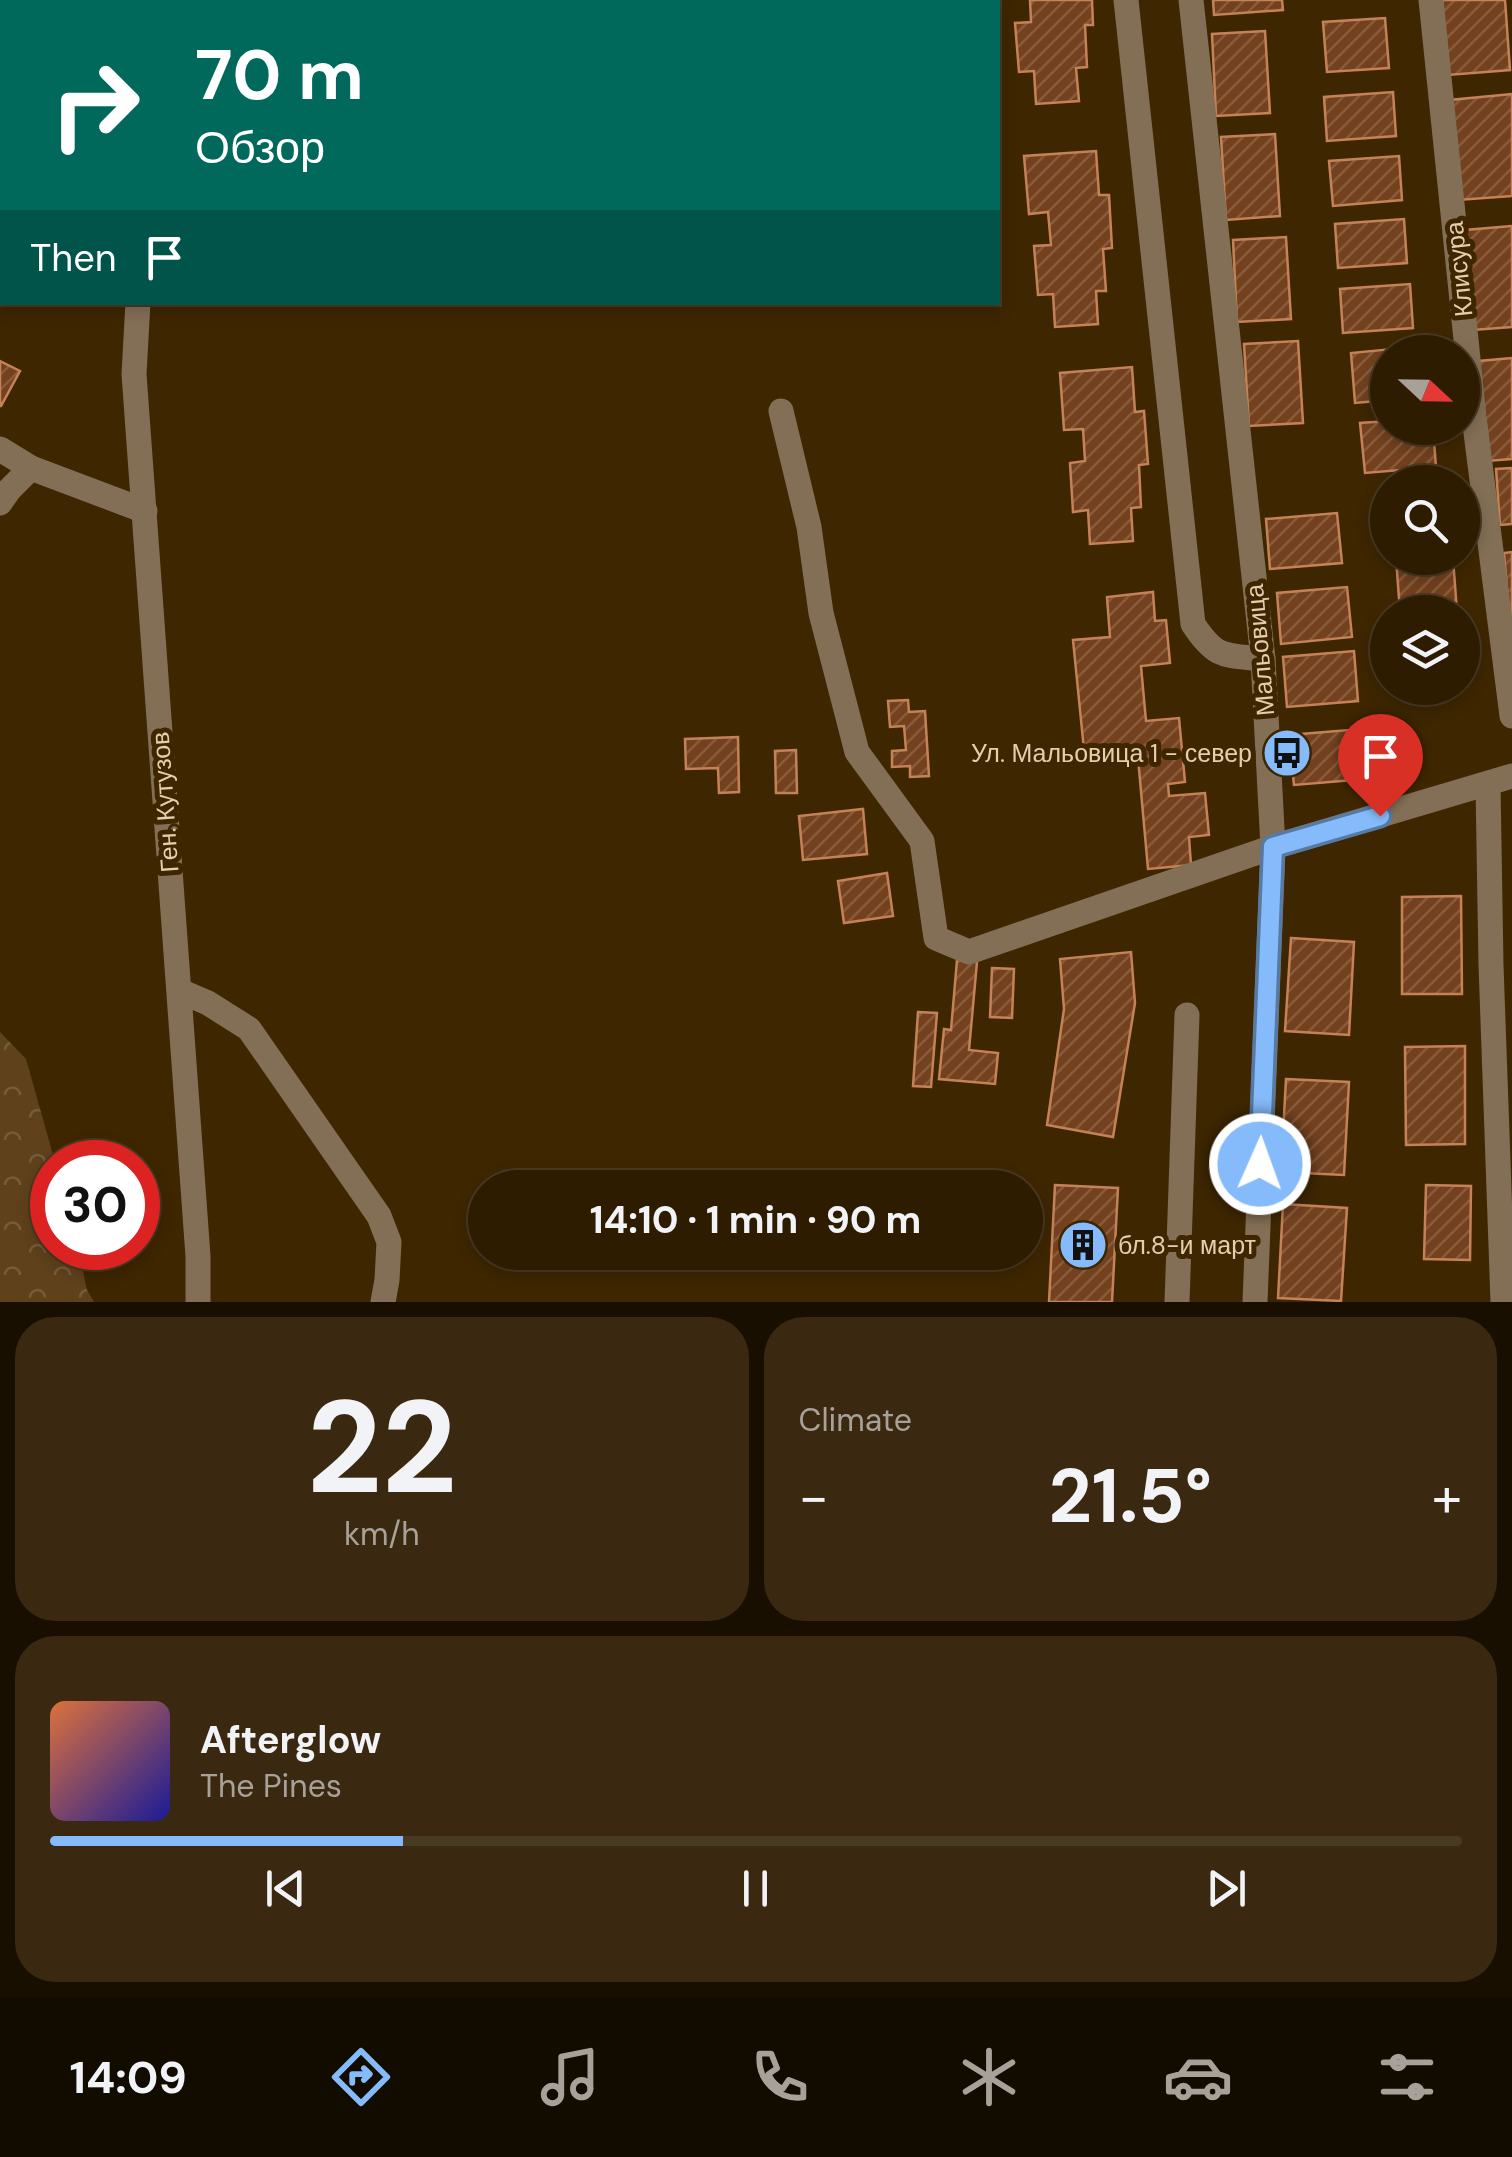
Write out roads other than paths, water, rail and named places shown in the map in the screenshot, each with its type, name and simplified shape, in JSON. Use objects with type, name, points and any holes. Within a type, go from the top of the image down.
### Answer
[{"type":"street","points":[[1126,0],[1193,624],[1206,644],[1220,654],[1262,659]]},
{"type":"street","name":"Мальовица","points":[[1191,0],[1262,659],[1273,847],[1255,1302]]},
{"type":"street","name":"Клисура","points":[[1431,0],[1474,417],[1512,716]]},
{"type":"street","name":"Ген. Кутузов","points":[[138,305],[134,374],[180,991],[198,1302]]},
{"type":"street","points":[[781,411],[809,527],[821,613],[856,752],[922,841],[936,938],[969,952],[1273,847],[1500,781],[1503,1302]]},
{"type":"street","points":[[0,449],[32,468],[145,512]]},
{"type":"street","points":[[0,503],[32,468]]},
{"type":"street","points":[[180,991],[249,1029],[379,1216],[389,1242],[383,1302]]},
{"type":"street","points":[[1177,1302],[1187,1015]]},
{"type":"place","name":"Ул. Мальовица 1 - север","points":[[1287,753]]},
{"type":"place","name":"бл.8-и март","points":[[1083,1245]]}]
